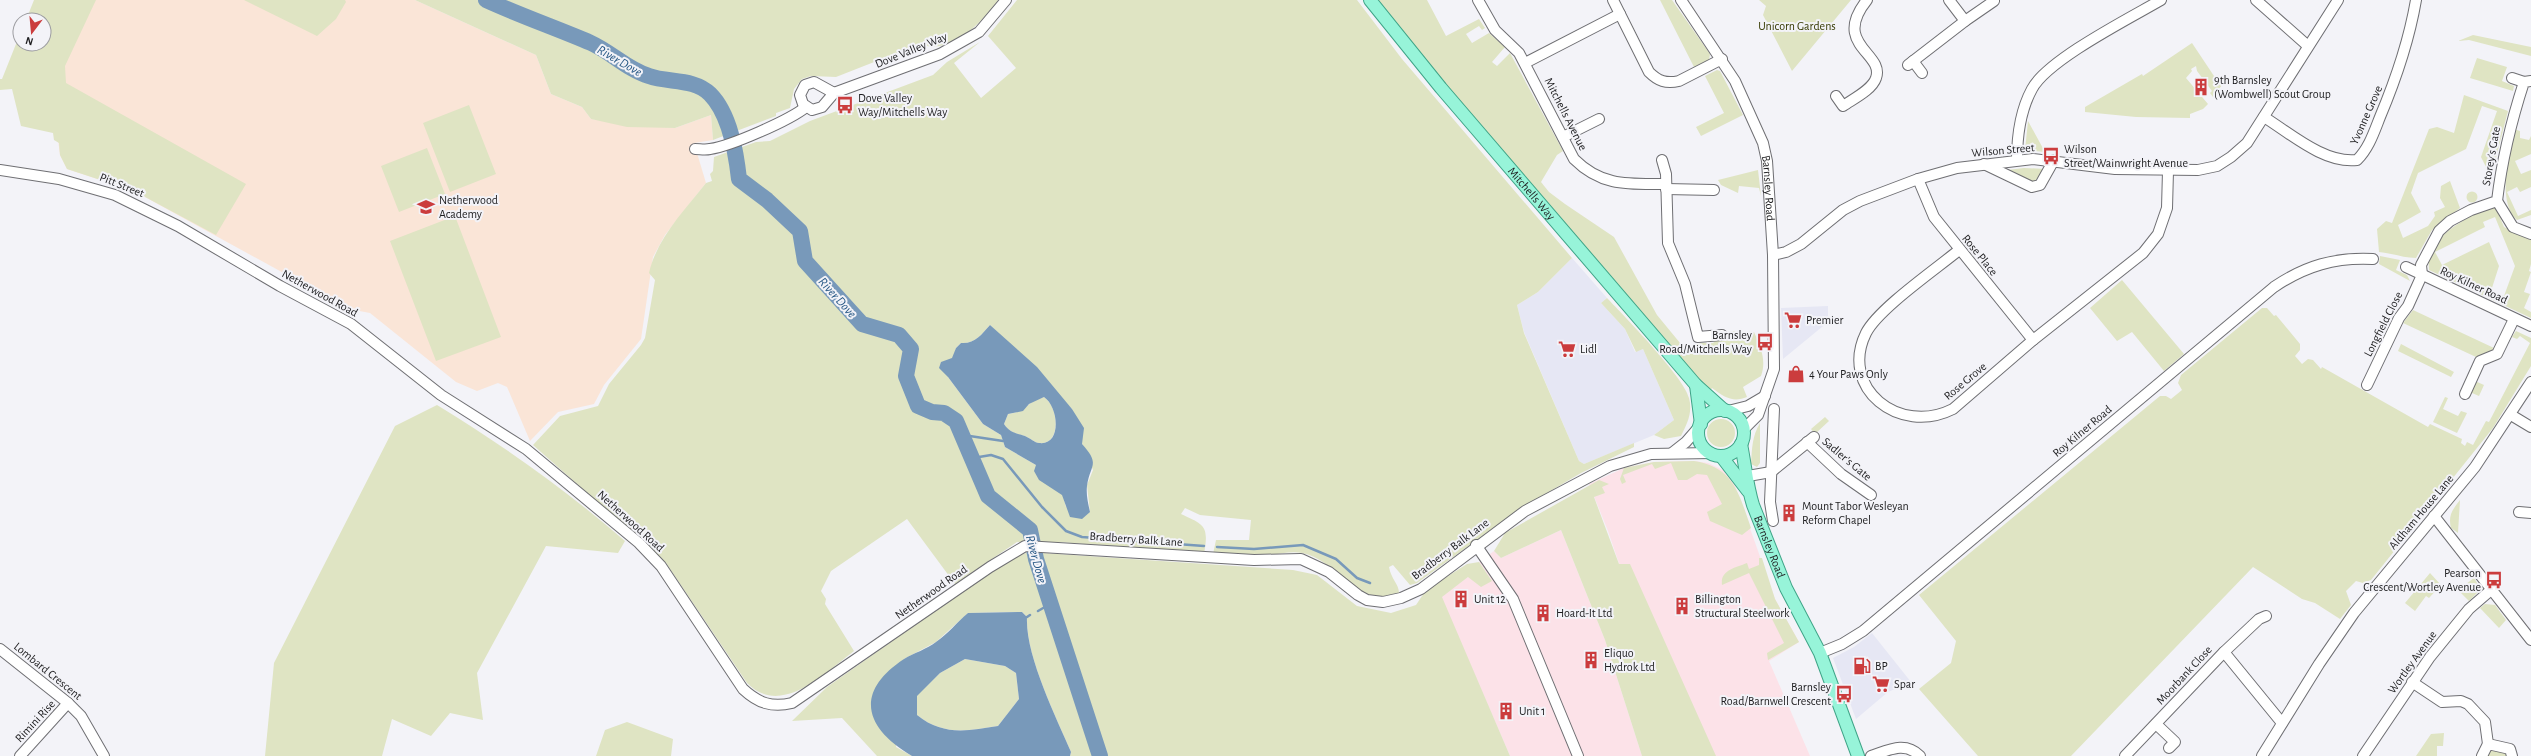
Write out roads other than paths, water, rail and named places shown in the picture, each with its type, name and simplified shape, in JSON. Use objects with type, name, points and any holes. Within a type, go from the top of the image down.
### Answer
[{"type":"main road","name":"Mitchells Way","points":[[1370,0],[1441,88],[1696,385],[1726,411]]},
{"type":"main road","points":[[1696,385],[1700,439],[1716,455],[1733,453],[1741,444],[1744,429],[1738,417],[1726,411],[1713,412],[1700,426]]},
{"type":"main road","name":"Barnsley Road","points":[[1741,444],[1748,476],[1748,491]]},
{"type":"main road","name":"Barnsley Road","points":[[1716,455],[1748,491],[1786,588],[1820,653],[1858,756]]},
{"type":"street","name":"Dove Valley Way","points":[[834,93],[940,54],[979,32],[1006,0]]},
{"type":"street","name":"Mitchells Avenue","points":[[1478,0],[1495,30],[1515,48],[1525,63],[1574,158],[1587,172],[1597,177],[1618,183],[1714,190]]},
{"type":"street","points":[[1613,0],[1649,72],[1659,80],[1672,83],[1679,81],[1722,59]]},
{"type":"street","name":"Barnsley Road","points":[[1681,0],[1722,59],[1743,98],[1763,143],[1769,176],[1774,369],[1758,415],[1744,429]]},
{"type":"street","points":[[1836,96],[1844,106],[1871,86],[1876,78],[1876,67],[1855,37],[1856,13],[1867,0]]},
{"type":"street","points":[[1949,0],[1964,21]]},
{"type":"street","points":[[2017,160],[2017,141],[2022,112],[2032,88],[2049,69],[2100,35],[2161,0]]},
{"type":"street","points":[[2256,0],[2308,46]]},
{"type":"street","name":"Wilson Street","points":[[1772,255],[1786,252],[1801,244],[1843,210],[1918,179],[1983,163],[2017,160],[2054,160],[2115,169],[2168,171],[2198,170],[2216,166],[2231,157],[2247,143],[2338,0]]},
{"type":"street","name":"Yvonne Grove","points":[[2264,117],[2322,152],[2343,162],[2357,160],[2366,150],[2393,85],[2402,58],[2416,0]]},
{"type":"street","points":[[1922,73],[1910,63],[1964,21],[1994,1]]},
{"type":"street","points":[[1525,63],[1620,14]]},
{"type":"street","points":[[2512,78],[2527,81]]},
{"type":"street","name":"Storey's Gate","points":[[2422,275],[2421,265],[2440,231],[2450,221],[2483,204],[2497,201],[2502,156],[2527,81]]},
{"type":"street","points":[[817,82],[834,93],[822,107],[812,110],[806,107],[800,95],[805,85],[817,82]]},
{"type":"street","points":[[695,149],[713,148],[752,134],[784,121],[806,107]]},
{"type":"street","points":[[1563,137],[1599,119]]},
{"type":"street","points":[[1662,160],[1666,174],[1668,244],[1685,284],[1698,337],[1722,335]]},
{"type":"street","points":[[1983,163],[2032,187],[2040,185],[2054,160]]},
{"type":"street","name":"Pitt Street","points":[[0,170],[59,179],[115,195],[170,222],[223,253]]},
{"type":"street","name":"Rose Grove","points":[[1959,250],[1884,311],[1866,333],[1862,349],[1861,366],[1869,391],[1877,400],[1898,414],[1926,418],[1940,416],[1953,409],[2033,340],[2143,253],[2158,234],[2167,208],[2168,171]]},
{"type":"street","name":"Rose Place","points":[[1918,179],[1934,218],[2033,340]]},
{"type":"street","points":[[2497,201],[2513,227],[2531,234]]},
{"type":"street","name":"Netherwood Road","points":[[223,253],[351,324],[441,395],[526,449],[608,516],[661,566],[743,689],[754,699],[764,704],[774,706],[792,703],[990,566],[1025,546]]},
{"type":"street","name":"Roy Kilner Road","points":[[1820,653],[1842,644],[1863,631],[2274,287],[2311,266],[2345,259],[2373,259]]},
{"type":"street","name":"Roy Kilner Road","points":[[2406,267],[2531,326]]},
{"type":"street","name":"Longfield Close","points":[[2367,385],[2372,365],[2422,275]]},
{"type":"street","points":[[2465,394],[2480,361],[2497,354],[2514,319]]},
{"type":"street","name":"Aldham House Lane","points":[[2262,756],[2354,613],[2475,467],[2511,415],[2531,382]]},
{"type":"street","points":[[1726,411],[1748,406],[1765,396]]},
{"type":"street","name":"Barnsley Road","points":[[1773,521],[1770,502],[1774,409]]},
{"type":"street","points":[[2511,415],[2531,427]]},
{"type":"street","points":[[1672,452],[1686,442],[1700,426]]},
{"type":"street","name":"Sadler's Gate","points":[[1748,476],[1771,472],[1810,440],[1841,474],[1873,493],[1865,505]]},
{"type":"street","name":"Bradberry Balk Lane","points":[[1025,546],[1254,560],[1301,559],[1325,570],[1367,600],[1383,602],[1401,598],[1421,589],[1476,546],[1525,511],[1568,487],[1627,459],[1650,454],[1672,452],[1716,455]]},
{"type":"street","points":[[2519,512],[2531,513]]},
{"type":"street","points":[[2434,516],[2531,640]]},
{"type":"street","points":[[1476,546],[1513,599],[1578,756]]},
{"type":"street","name":"Wortley Avenue","points":[[2363,756],[2412,682],[2469,609],[2491,590]]},
{"type":"street","name":"Moorbank Close","points":[[2126,756],[2224,652],[2259,619],[2266,616]]},
{"type":"street","name":"Lombard Crescent","points":[[0,649],[68,703],[81,716],[104,756]]},
{"type":"street","points":[[2224,652],[2282,723]]},
{"type":"street","points":[[2412,682],[2442,702],[2461,701],[2468,704],[2485,722],[2488,744],[2482,756]]},
{"type":"street","name":"Rimini Rise","points":[[20,756],[68,703]]},
{"type":"street","points":[[2156,724],[2175,742],[2169,748]]},
{"type":"street","points":[[2488,744],[2506,746],[2510,749],[2512,756]]},
{"type":"street","points":[[1871,756],[1901,747],[1912,748],[1920,756]]},
{"type":"water","points":[[990,325],[1037,367],[1072,409],[1084,428],[1082,444],[1091,456],[1093,465],[1088,479],[1087,489],[1087,499],[1090,512],[1082,519],[1070,517],[1062,495],[1039,480],[1034,471],[1036,465],[1005,447],[1001,435],[983,424],[948,377],[939,368],[941,362],[952,358],[956,348],[961,343],[974,340]],"holes":[[[1044,397],[1053,409],[1056,425],[1052,438],[1046,442],[1036,442],[1011,431],[1004,424],[1008,414],[1023,411],[1029,404]]]},
{"type":"water","points":[[1022,612],[1027,617],[1031,649],[1036,667],[1071,752],[1070,756],[912,756],[883,734],[875,722],[871,709],[872,697],[877,684],[888,671],[904,659],[929,647],[968,613]],"holes":[[[965,659],[1005,666],[1016,673],[1019,699],[998,726],[966,730],[946,729],[927,722],[917,715],[917,696],[940,673]]]},
{"type":"waterway","name":"River Dove","points":[[486,0],[591,43],[641,73],[656,78],[696,85],[704,89],[717,102],[723,112],[731,134],[739,179],[767,200],[800,231],[805,261],[862,324],[899,335],[911,349],[906,376],[918,406],[932,412],[944,413],[956,421],[988,496],[1030,530],[1036,559],[1100,756]]},
{"type":"waterway","points":[[963,435],[1003,441]]},
{"type":"waterway","points":[[973,458],[991,455],[1003,459],[1042,507],[1066,531],[1082,537],[1204,546]]},
{"type":"waterway","points":[[1217,547],[1254,549],[1303,545],[1336,559],[1357,578],[1370,583]]},
{"type":"waterway","points":[[1038,611],[1050,604]]},
{"type":"place","name":"9th Barnsley (Wombwell) Scout Group","points":[[2201,87]]},
{"type":"place","name":"Dove Valley Way/Mitchells Way","points":[[845,105]]},
{"type":"place","name":"Wilson Street/Wainwright Avenue","points":[[2051,156]]},
{"type":"place","name":"Netherwood Academy","points":[[426,207]]},
{"type":"place","name":"Premier","points":[[1793,320]]},
{"type":"place","name":"Barnsley Road/Mitchells Way","points":[[1765,342]]},
{"type":"place","name":"Lidl","points":[[1567,349]]},
{"type":"place","name":"4 Your Paws Only","points":[[1796,374]]},
{"type":"place","name":"Mount Tabor Wesleyan Reform Chapel","points":[[1789,513]]},
{"type":"place","name":"Pearson Crescent/Wortley Avenue","points":[[2494,580]]},
{"type":"place","name":"Unit 12","points":[[1461,599]]},
{"type":"place","name":"Billington Structural Steelwork","points":[[1682,606]]},
{"type":"place","name":"Hoard-It Ltd","points":[[1543,613]]},
{"type":"place","name":"Eliquo Hydrok Ltd","points":[[1591,660]]},
{"type":"place","name":"BP","points":[[1862,666]]},
{"type":"place","name":"Spar","points":[[1881,684]]},
{"type":"place","name":"Barnsley Road/Barnwell Crescent","points":[[1844,694]]},
{"type":"place","name":"Unit 1","points":[[1506,711]]},
{"type":"park label","name":"Unicorn Gardens","points":[[1797,26]]}]
